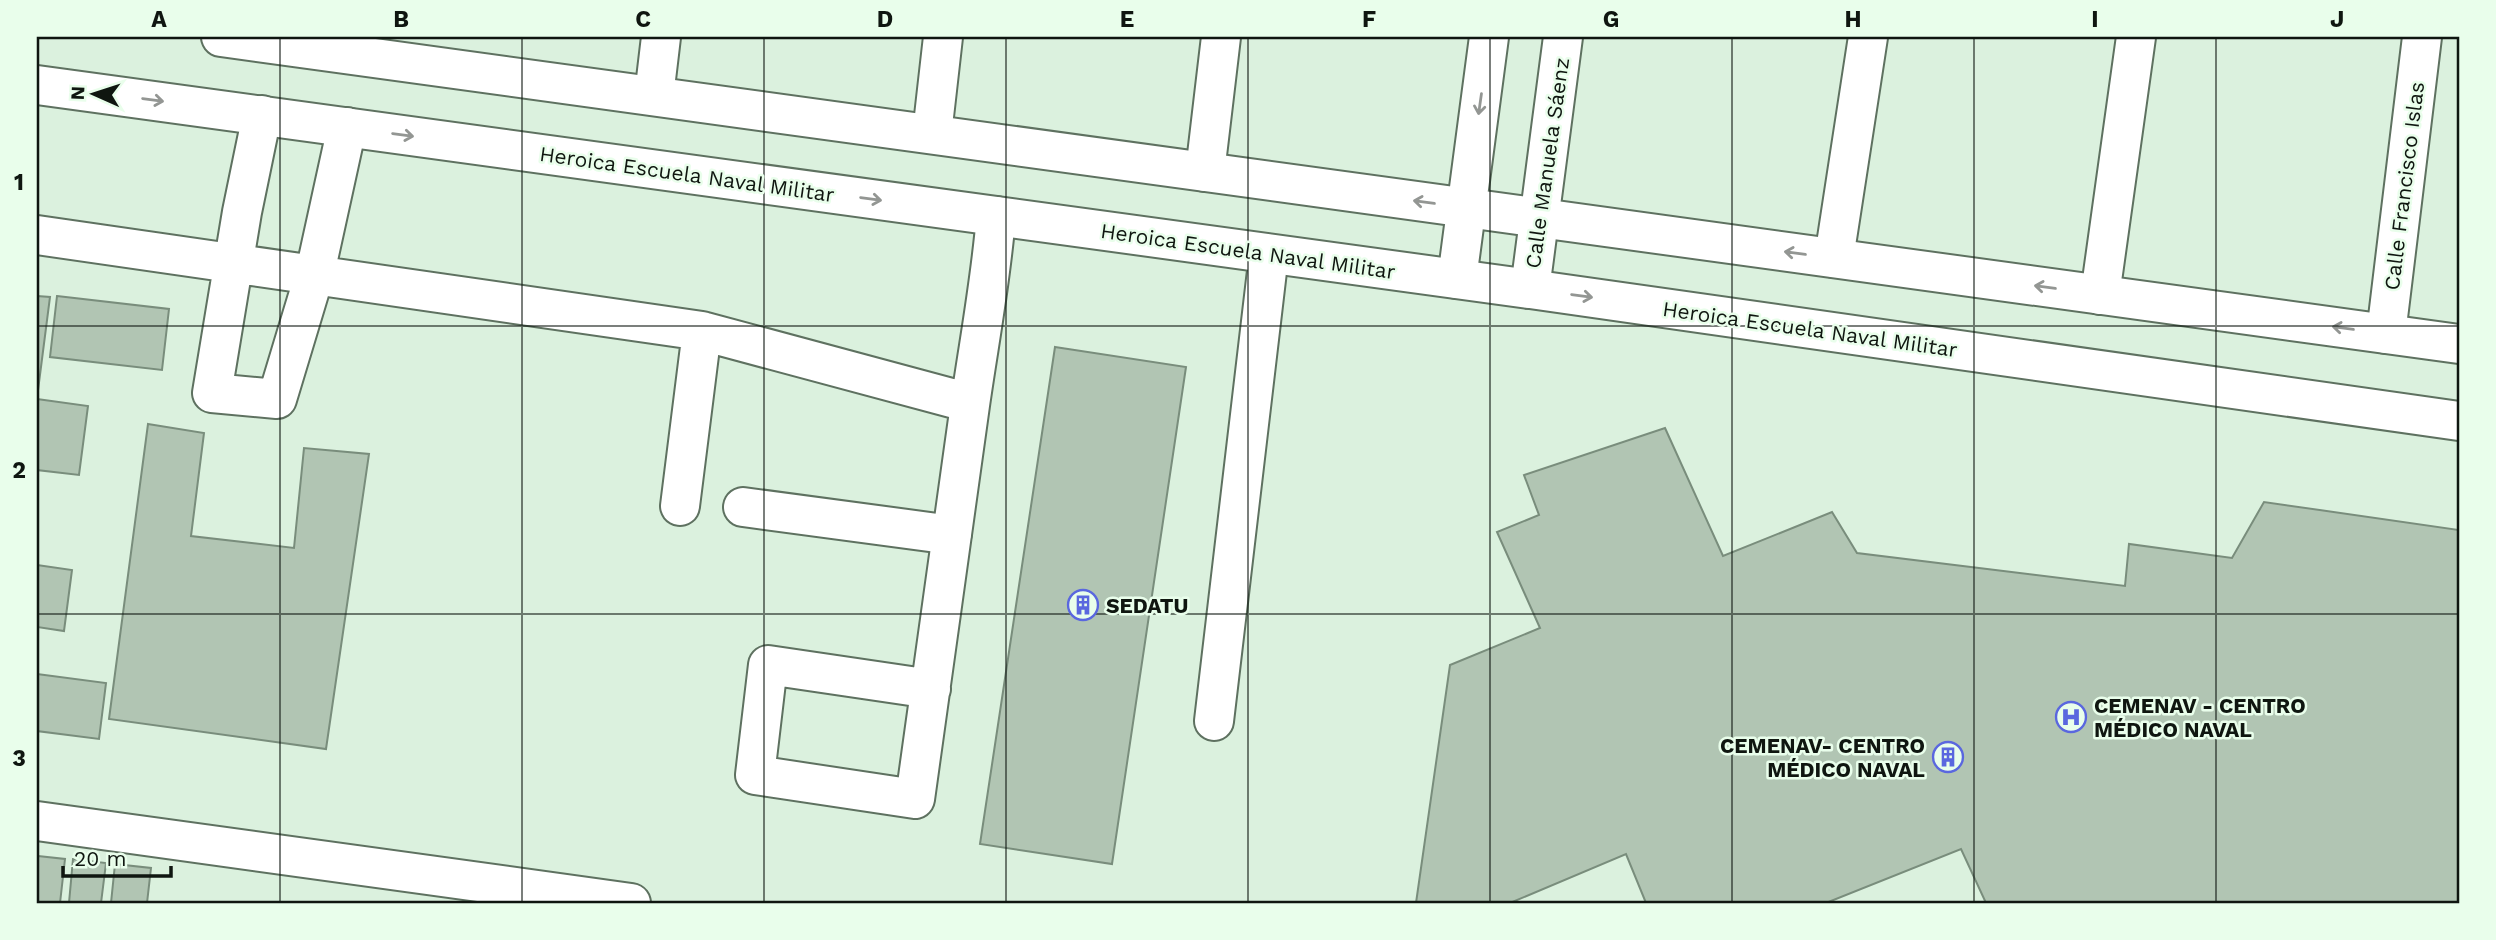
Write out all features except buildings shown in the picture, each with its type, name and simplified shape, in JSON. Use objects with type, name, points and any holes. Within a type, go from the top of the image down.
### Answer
[{"type":"main road","points":[[221,37],[394,49],[654,96],[2459,344]]},
{"type":"main road","points":[[654,96],[660,37]]},
{"type":"main road","points":[[932,134],[943,37]]},
{"type":"main road","points":[[1205,172],[1220,37]]},
{"type":"main road","points":[[1457,279],[1489,37]]},
{"type":"main road","name":"Calle Manuela Sáenz","points":[[1530,289],[1563,37]]},
{"type":"main road","points":[[1834,258],[1868,37]]},
{"type":"main road","points":[[2100,295],[2136,37]]},
{"type":"main road","name":"Calle Francisco Islas","points":[[2386,334],[2422,37]]},
{"type":"main road","name":"Heroica Escuela Naval Militar","points":[[37,85],[1530,289],[2459,421]]},
{"type":"main road","points":[[262,115],[212,393],[277,399],[315,273],[347,127]]},
{"type":"main road","points":[[931,690],[768,665],[755,775],[915,799],[931,690],[970,403],[991,280],[996,216]]},
{"type":"main road","points":[[37,235],[233,266],[315,273],[702,331],[970,403]]},
{"type":"main road","points":[[1214,721],[1269,254]]},
{"type":"main road","points":[[680,506],[702,331]]},
{"type":"main road","points":[[743,507],[952,535]]},
{"type":"main road","points":[[37,821],[631,903]]},
{"type":"place","name":"SEDATU","points":[[1083,605]]},
{"type":"place","name":"CEMENAV - CENTRO MÉDICO NAVAL","points":[[2071,717]]},
{"type":"place","name":"CEMENAV- CENTRO MÉDICO NAVAL","points":[[1948,757]]}]
